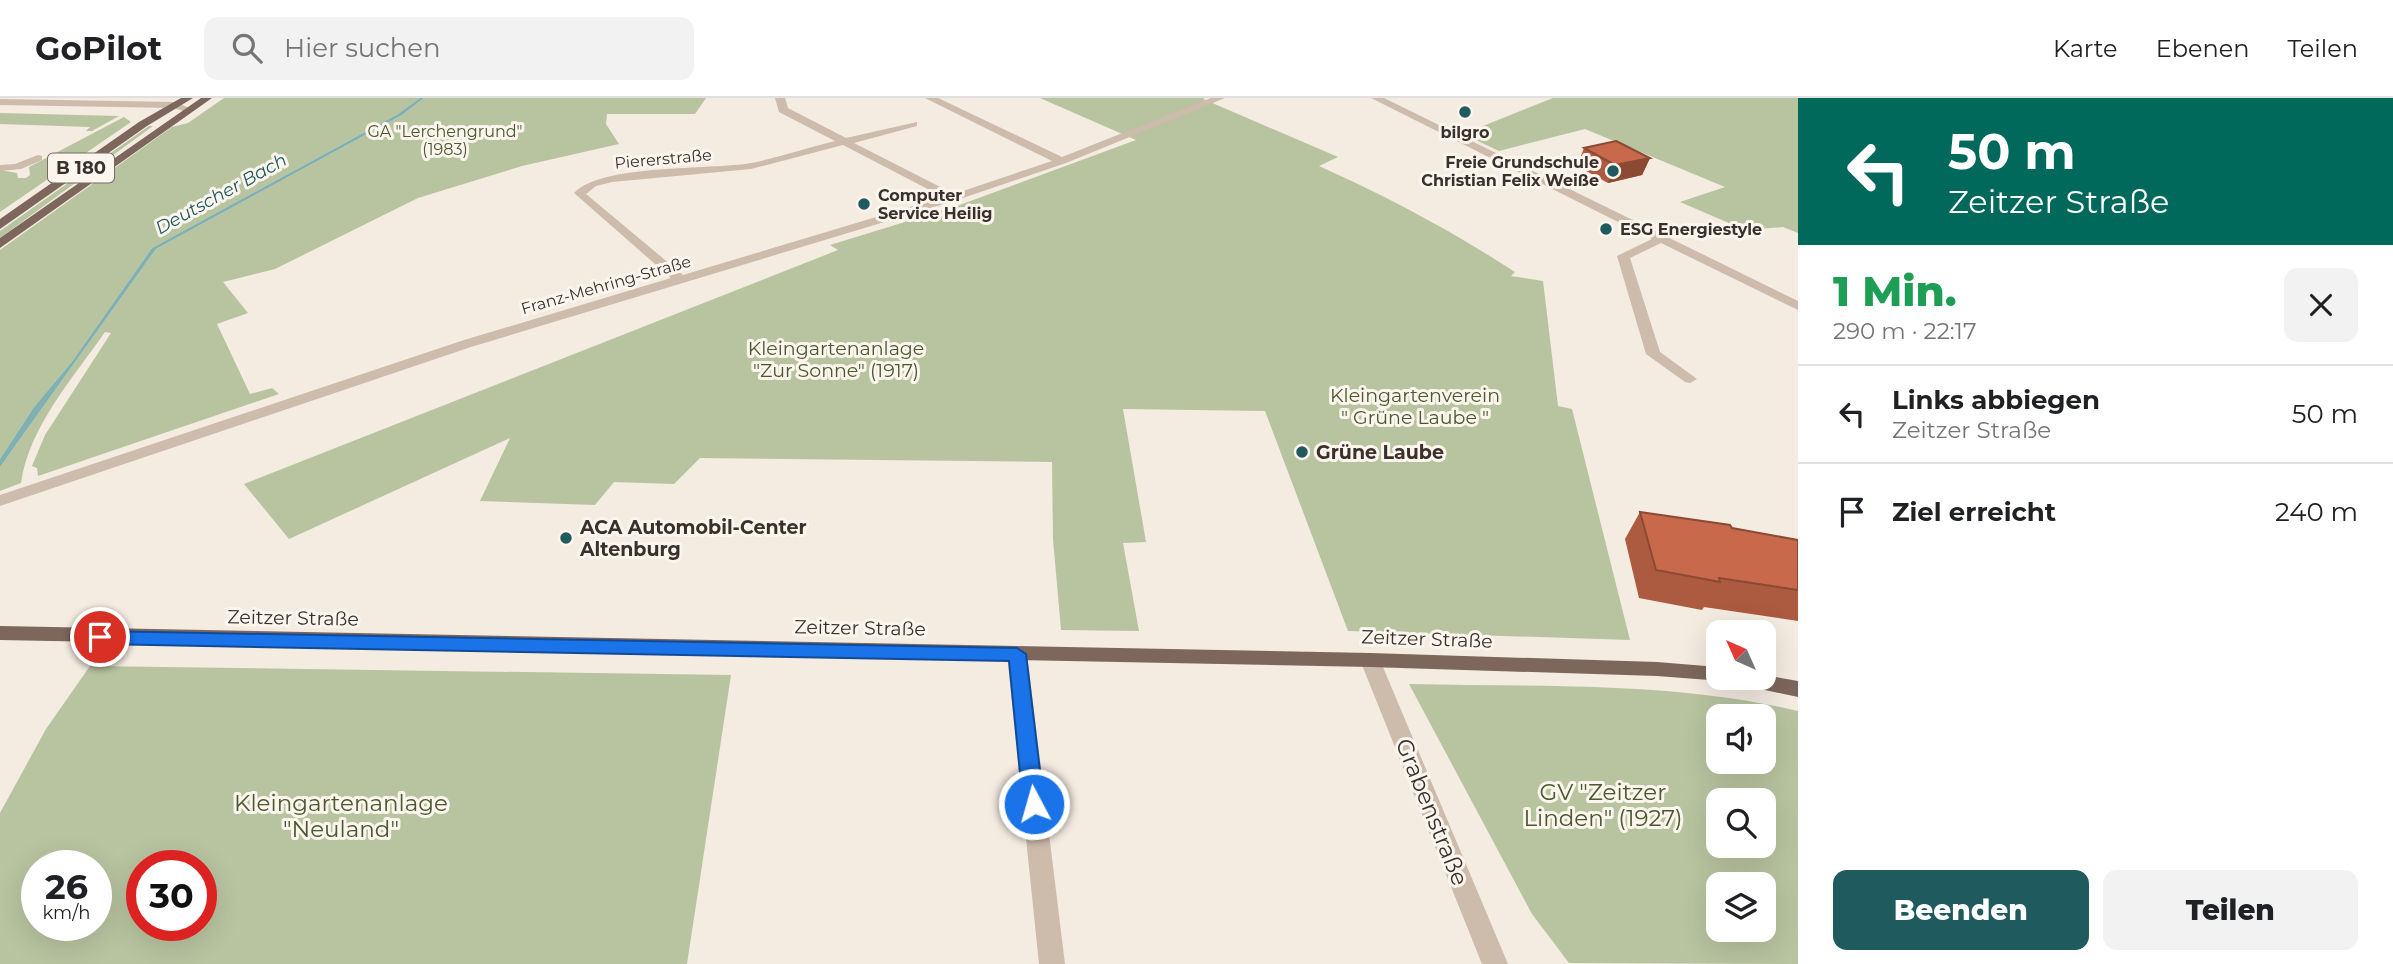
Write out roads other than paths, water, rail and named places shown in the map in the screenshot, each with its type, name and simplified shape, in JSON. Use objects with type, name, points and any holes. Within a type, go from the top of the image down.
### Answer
[{"type":"main road","name":"B 180","points":[[0,244],[189,104],[207,98]]},
{"type":"main road","name":"B 180","points":[[0,225],[175,105]]},
{"type":"main road","name":"Zeitzer Straße","points":[[0,633],[1370,660],[1657,669],[1706,674]]},
{"type":"main road","points":[[1776,685],[1798,689]]},
{"type":"street","points":[[780,98],[783,110],[953,198]]},
{"type":"street","points":[[930,98],[1062,161]]},
{"type":"street","name":"Franz-Mehring-Straße","points":[[0,501],[454,348],[953,198],[1062,161],[1220,98]]},
{"type":"street","points":[[1376,98],[1798,306]]},
{"type":"street","points":[[0,102],[189,104]]},
{"type":"street","points":[[0,108],[162,113],[189,104]]},
{"type":"street","name":"Piererstraße","points":[[682,281],[580,192],[606,180],[751,166],[913,124]]},
{"type":"street","points":[[0,168],[17,167],[38,158]]},
{"type":"street","points":[[1661,239],[1623,256],[1653,354],[1690,379]]},
{"type":"street","points":[[1017,654],[1052,964]]},
{"type":"street","name":"Grabenstraße","points":[[1370,660],[1495,964]]},
{"type":"water","points":[[424,98],[402,115],[156,249],[0,467],[0,459],[34,407],[71,363],[152,248],[398,114]]},
{"type":"place","name":"bilgro","points":[[1465,112]]},
{"type":"place","name":"Freie Grundschule Christian Felix Weiße","points":[[1613,171]]},
{"type":"place","name":"Computer Service Heilig","points":[[864,204]]},
{"type":"place","name":"ESG Energiestyle","points":[[1606,229]]},
{"type":"place","name":"Grüne Laube","points":[[1302,452]]},
{"type":"place","name":"ACA Automobil-Center Altenburg","points":[[566,538]]},
{"type":"park label","name":"GA \"Lerchengrund\" (1983)","points":[[445,140]]},
{"type":"park label","name":"Kleingartenanlage \"Zur Sonne\" (1917)","points":[[836,359]]},
{"type":"park label","name":"Kleingartenverein \" Grüne Laube \"","points":[[1415,406]]},
{"type":"park label","name":"GV \"Zeitzer Linden\" (1927)","points":[[1603,805]]},
{"type":"park label","name":"Kleingartenanlage \"Neuland\"","points":[[341,816]]},
{"type":"water label","name":"Deutscher Bach","points":[[221,194]]}]
